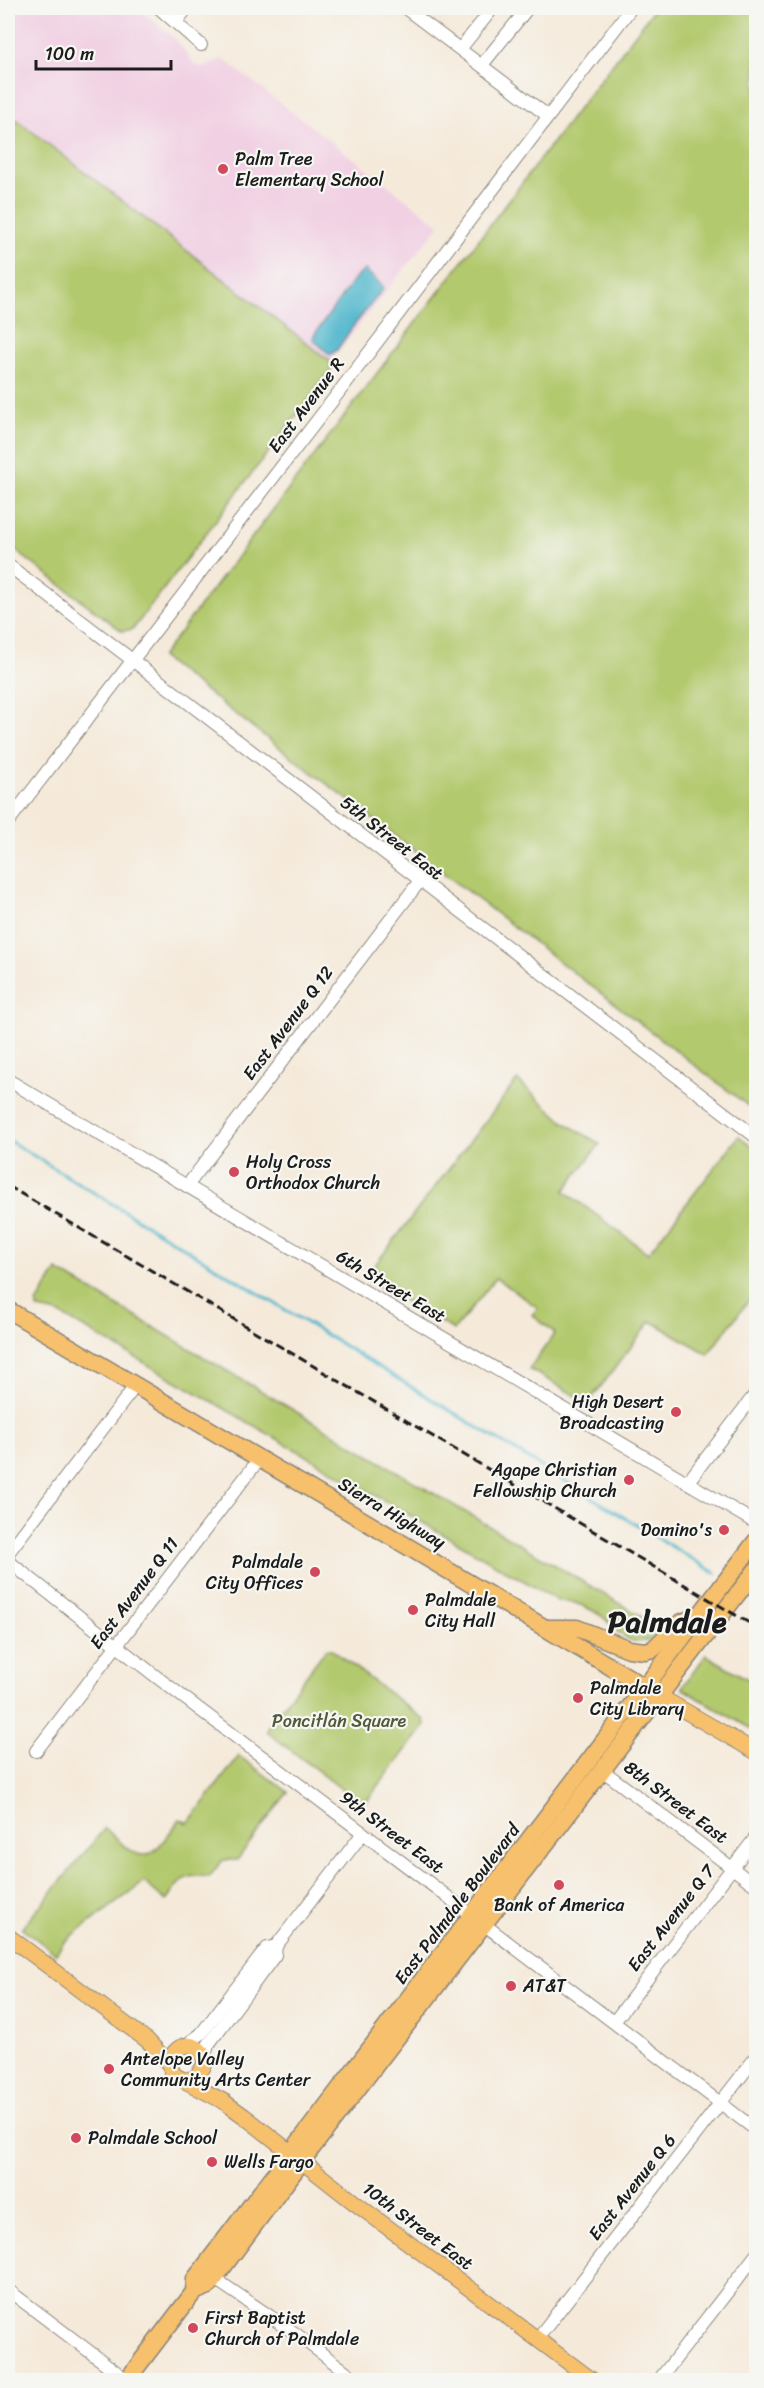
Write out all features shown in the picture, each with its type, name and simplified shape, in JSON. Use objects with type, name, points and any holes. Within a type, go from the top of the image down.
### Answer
[{"type":"highway","name":"Sierra Highway","points":[[8,1310],[548,1628],[652,1692]]},
{"type":"highway","name":"East Palmdale Boulevard","points":[[479,1920],[602,1770],[700,1615],[756,1540]]},
{"type":"highway","name":"East Palmdale Boulevard","points":[[194,2292],[195,2279],[297,2157],[652,1692],[756,1570]]},
{"type":"highway","points":[[548,1628],[576,1628],[629,1650],[645,1651],[653,1649],[680,1623],[700,1615]]},
{"type":"highway","name":"East Palmdale Boulevard","points":[[127,2380],[194,2292],[209,2286],[215,2279],[297,2157]]},
{"type":"main road","name":"Sierra Highway","points":[[652,1692],[756,1752]]},
{"type":"main road","points":[[8,1936],[148,2041],[169,2064],[174,2075],[185,2080],[196,2078],[204,2064],[199,2049],[148,2041]]},
{"type":"main road","points":[[169,2064],[173,2053],[181,2047]]},
{"type":"main road","name":"10th Street East","points":[[204,2064],[224,2101]]},
{"type":"main road","name":"10th Street East","points":[[185,2080],[224,2101],[346,2197],[592,2380]]},
{"type":"street","points":[[159,8],[177,21],[201,45]]},
{"type":"street","points":[[177,21],[187,8]]},
{"type":"street","points":[[405,8],[548,116]]},
{"type":"street","points":[[460,48],[493,8]]},
{"type":"street","points":[[482,65],[527,9],[525,8]]},
{"type":"street","name":"East Avenue R","points":[[8,822],[133,662],[631,8]]},
{"type":"street","name":"5th Street East","points":[[8,565],[419,882],[756,1137]]},
{"type":"street","name":"East Avenue Q 12","points":[[187,1186],[419,882]]},
{"type":"street","name":"6th Street East","points":[[8,1080],[756,1523]]},
{"type":"street","points":[[8,1553],[136,1384]]},
{"type":"street","points":[[687,1483],[756,1393]]},
{"type":"street","name":"East Avenue Q 11","points":[[36,1750],[260,1458]]},
{"type":"street","name":"9th Street East","points":[[8,1561],[756,2130]]},
{"type":"street","name":"8th Street East","points":[[602,1770],[756,1886]]},
{"type":"street","points":[[204,2064],[208,2045],[275,1955],[276,1946],[363,1833]]},
{"type":"street","name":"East Avenue Q 7","points":[[614,2022],[756,1837]]},
{"type":"street","points":[[181,2047],[201,2034],[267,1948],[276,1946]]},
{"type":"street","name":"East Avenue Q 6","points":[[537,2339],[756,2057]]},
{"type":"street","points":[[659,2380],[756,2255]]},
{"type":"street","points":[[215,2279],[279,2322],[357,2380]]},
{"type":"street","points":[[8,2290],[127,2380]]},
{"type":"shaded area","name":"Palm Tree Elementary School","points":[[8,8],[136,8],[174,37],[194,64],[202,67],[223,59],[440,225],[330,361],[8,113]]},
{"type":"green space","points":[[655,8],[756,8],[756,1112],[161,657]]},
{"type":"green space","points":[[8,113],[330,361],[331,370],[133,629],[122,631],[8,545]]},
{"type":"green space","points":[[517,1080],[565,1123],[600,1144],[564,1191],[648,1253],[739,1136],[756,1149],[756,1291],[708,1354],[651,1321],[588,1403],[529,1369],[555,1333],[532,1315],[538,1308],[496,1278],[454,1330],[365,1278]]},
{"type":"green space","points":[[57,1270],[661,1628],[652,1639],[633,1641],[629,1639],[593,1611],[575,1603],[558,1601],[58,1313],[37,1309],[37,1303]]},
{"type":"green space","name":"Poncitlán Square","points":[[326,1649],[331,1649],[424,1720],[425,1725],[366,1802],[360,1803],[267,1732],[268,1726]]},
{"type":"green space","points":[[706,1655],[756,1684],[756,1732],[683,1689]]},
{"type":"green space","points":[[239,1756],[288,1792],[237,1860],[223,1860],[209,1877],[193,1876],[183,1880],[166,1901],[144,1882],[64,1942],[56,1954],[22,1928],[105,1828],[139,1855],[153,1852],[180,1819],[188,1823]]},
{"type":"water","points":[[365,270],[383,286],[383,289],[337,350],[330,355],[313,339],[314,335],[355,278]]},
{"type":"waterway","points":[[8,1140],[715,1573]]},
{"type":"waterway","points":[[750,1597],[756,1601]]},
{"type":"railway","points":[[8,1186],[756,1627]]},
{"type":"place","name":"Palm Tree Elementary School","points":[[223,169]]},
{"type":"place","name":"Holy Cross Orthodox Church","points":[[234,1172]]},
{"type":"place","name":"High Desert Broadcasting","points":[[676,1412]]},
{"type":"place","name":"Agape Christian Fellowship Church","points":[[629,1480]]},
{"type":"place","name":"Domino's","points":[[724,1530]]},
{"type":"place","name":"Palmdale City Offices","points":[[315,1572]]},
{"type":"place","name":"Palmdale City Hall","points":[[413,1610]]},
{"type":"place","name":"Palmdale City Library","points":[[578,1698]]},
{"type":"place","name":"Bank of America","points":[[559,1885]]},
{"type":"place","name":"AT&T","points":[[511,1986]]},
{"type":"place","name":"Antelope Valley Community Arts Center","points":[[109,2069]]},
{"type":"place","name":"Palmdale School","points":[[76,2138]]},
{"type":"place","name":"Wells Fargo","points":[[212,2162]]},
{"type":"place","name":"First Baptist Church of Palmdale","points":[[193,2328]]},
{"type":"district","name":"Palmdale","points":[[667,1622]]}]
